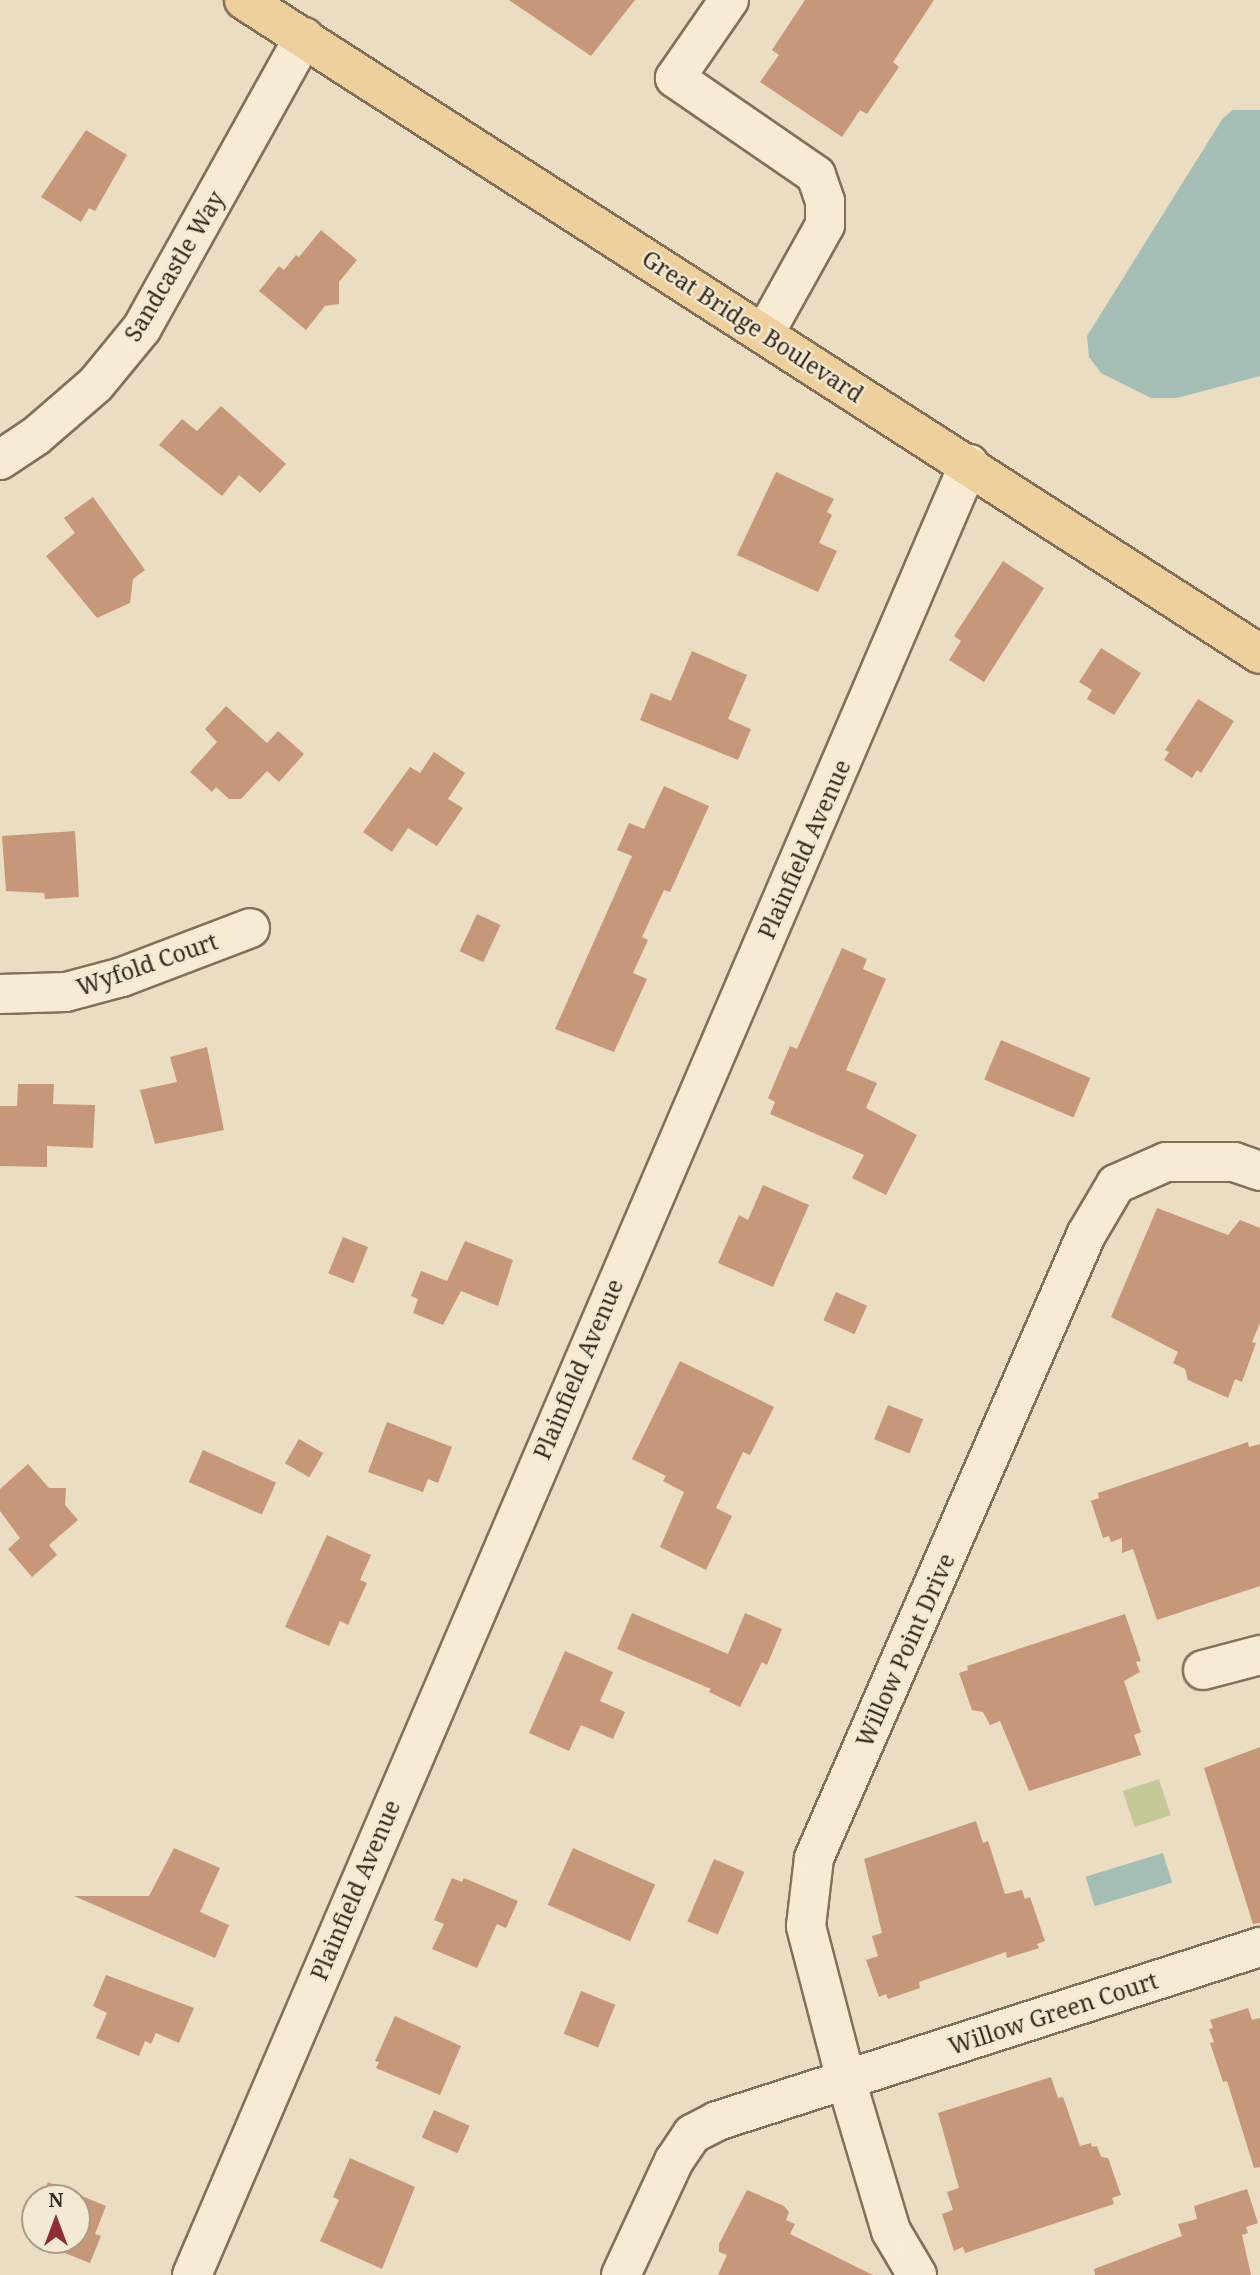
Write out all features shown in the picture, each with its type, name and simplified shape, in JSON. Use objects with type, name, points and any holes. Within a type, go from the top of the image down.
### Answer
[{"type":"main road","name":"Great Bridge Boulevard","points":[[244,0],[969,464],[1260,654]]},
{"type":"street","points":[[729,0],[675,78],[816,175],[825,201],[825,225],[765,333]]},
{"type":"street","name":"Sandcastle Way","points":[[0,460],[36,436],[96,383],[142,328],[304,37]]},
{"type":"street","name":"Plainfield Avenue","points":[[192,2275],[969,464]]},
{"type":"street","name":"Wyfold Court","points":[[0,993],[77,989],[122,977],[250,928]]},
{"type":"street","name":"Willow Point Drive","points":[[916,2275],[891,2231],[846,2080],[806,1926],[814,1858],[1086,1235],[1116,1184],[1166,1162],[1234,1162],[1260,1171]]},
{"type":"street","points":[[1203,1671],[1260,1655]]},
{"type":"street","name":"Willow Green Court","points":[[621,2275],[674,2161],[692,2134],[846,2080],[1260,1947]]},
{"type":"green space","points":[[1159,1779],[1171,1815],[1135,1827],[1123,1791]]},
{"type":"water","points":[[1233,110],[1260,110],[1260,376],[1177,398],[1151,398],[1101,373],[1089,357],[1087,336],[1223,118]]},
{"type":"water","points":[[1163,1853],[1172,1883],[1095,1906],[1086,1877]]},
{"type":"building","points":[[509,0],[635,0],[591,56]]},
{"type":"building","points":[[805,0],[934,0],[893,62],[899,67],[867,114],[860,110],[842,137],[760,82],[779,55],[772,50]]},
{"type":"building","points":[[86,130],[127,155],[95,211],[89,208],[81,222],[41,197]]},
{"type":"building","points":[[321,230],[357,260],[339,282],[339,304],[325,306],[306,330],[259,291],[279,266],[284,270],[296,255],[299,257]]},
{"type":"building","points":[[221,406],[286,464],[260,493],[239,475],[222,496],[159,445],[182,419],[197,431]]},
{"type":"building","points":[[776,472],[834,499],[827,512],[832,515],[819,543],[837,551],[818,592],[737,555]]},
{"type":"building","points":[[93,497],[145,570],[133,579],[130,603],[97,618],[46,556],[75,533],[64,518]]},
{"type":"building","points":[[1003,561],[1044,588],[984,682],[949,660],[961,641],[954,636]]},
{"type":"building","points":[[1101,648],[1141,673],[1114,715],[1087,699],[1092,690],[1079,682]]},
{"type":"building","points":[[692,651],[747,675],[728,719],[751,729],[738,760],[640,720],[651,693],[671,701]]},
{"type":"building","points":[[1198,699],[1234,721],[1201,773],[1197,770],[1192,778],[1164,760],[1169,752],[1165,750]]},
{"type":"building","points":[[226,706],[267,743],[278,731],[304,754],[279,782],[267,771],[241,799],[229,799],[216,787],[212,792],[190,772],[217,742],[205,729]]},
{"type":"building","points":[[434,752],[465,773],[448,799],[463,808],[437,846],[408,828],[392,852],[363,832],[410,767],[420,773]]},
{"type":"building","points":[[664,786],[709,806],[670,892],[664,890],[642,937],[648,940],[633,973],[647,979],[614,1052],[555,1029],[632,856],[617,850],[629,823],[644,829]]},
{"type":"building","points":[[75,831],[79,897],[45,899],[44,893],[6,891],[2,836]]},
{"type":"building","points":[[477,914],[501,925],[483,962],[460,951]]},
{"type":"building","points":[[842,948],[867,959],[863,969],[886,979],[846,1070],[877,1083],[866,1108],[917,1135],[886,1195],[852,1178],[864,1155],[770,1114],[775,1102],[768,1098],[790,1046],[797,1049]]},
{"type":"building","points":[[1001,1040],[1090,1078],[1073,1117],[984,1080]]},
{"type":"building","points":[[207,1047],[224,1130],[155,1144],[140,1090],[177,1082],[170,1057]]},
{"type":"building","points":[[18,1084],[54,1084],[53,1104],[95,1105],[93,1148],[47,1146],[47,1167],[0,1166],[0,1106],[17,1106]]},
{"type":"building","points":[[763,1185],[809,1205],[773,1287],[718,1263],[739,1215],[748,1220]]},
{"type":"building","points":[[1157,1208],[1228,1235],[1240,1220],[1260,1228],[1260,1323],[1252,1342],[1256,1343],[1242,1382],[1235,1379],[1228,1398],[1188,1380],[1185,1369],[1173,1363],[1178,1352],[1111,1317]]},
{"type":"building","points":[[343,1237],[368,1247],[353,1283],[328,1273]]},
{"type":"building","points":[[465,1241],[513,1260],[498,1306],[461,1291],[443,1325],[413,1313],[418,1299],[411,1296],[421,1271],[447,1281]]},
{"type":"building","points":[[836,1292],[867,1306],[854,1334],[823,1320]]},
{"type":"building","points":[[680,1361],[774,1407],[750,1455],[743,1452],[716,1508],[732,1516],[706,1570],[660,1547],[684,1492],[663,1481],[666,1476],[632,1459]]},
{"type":"building","points":[[888,1405],[923,1419],[909,1454],[874,1439]]},
{"type":"building","points":[[387,1422],[452,1447],[438,1483],[428,1479],[423,1492],[368,1472]]},
{"type":"building","points":[[299,1439],[323,1453],[309,1477],[285,1463]]},
{"type":"building","points":[[1248,1442],[1249,1447],[1260,1444],[1260,1586],[1157,1620],[1133,1549],[1122,1553],[1122,1538],[1111,1542],[1109,1536],[1103,1538],[1091,1501],[1099,1498],[1098,1493]]},
{"type":"building","points":[[203,1450],[276,1483],[262,1515],[189,1482]]},
{"type":"building","points":[[28,1464],[49,1488],[66,1488],[65,1505],[78,1520],[49,1545],[57,1555],[32,1577],[8,1549],[20,1538],[0,1511],[0,1489]]},
{"type":"building","points":[[327,1535],[371,1555],[360,1580],[367,1583],[348,1625],[340,1621],[329,1646],[285,1627]]},
{"type":"building","points":[[632,1613],[728,1654],[745,1613],[782,1629],[767,1665],[762,1662],[740,1707],[709,1692],[711,1689],[617,1649]]},
{"type":"building","points":[[1125,1614],[1141,1661],[1136,1662],[1140,1672],[1124,1681],[1141,1732],[1134,1735],[1141,1755],[1029,1791],[1000,1721],[990,1725],[983,1712],[972,1710],[959,1673],[968,1670],[967,1666]]},
{"type":"building","points":[[565,1651],[613,1672],[600,1701],[625,1712],[613,1739],[581,1725],[569,1751],[529,1733]]},
{"type":"building","points":[[1260,1747],[1260,1923],[1253,1924],[1204,1768]]},
{"type":"building","points":[[976,1821],[983,1843],[988,1841],[1005,1894],[1022,1890],[1025,1899],[1030,1897],[1045,1941],[1037,1944],[1039,1948],[1007,1958],[1006,1952],[919,1982],[920,1988],[888,1999],[886,1994],[879,1997],[866,1960],[878,1956],[872,1936],[882,1933],[864,1859]]},
{"type":"building","points":[[174,1848],[220,1868],[200,1912],[229,1925],[215,1958],[74,1896],[149,1896]]},
{"type":"building","points":[[573,1848],[655,1885],[630,1941],[548,1905]]},
{"type":"building","points":[[714,1859],[744,1872],[718,1934],[687,1922]]},
{"type":"building","points":[[452,1878],[462,1882],[464,1878],[518,1901],[506,1928],[497,1924],[477,1968],[432,1949],[444,1924],[434,1920]]},
{"type":"building","points":[[106,1975],[194,2008],[179,2043],[156,2033],[151,2044],[145,2041],[139,2056],[96,2038],[107,2013],[93,2006]]},
{"type":"building","points":[[581,1991],[615,2005],[598,2048],[564,2034]]},
{"type":"building","points":[[1248,2008],[1252,2020],[1260,2018],[1260,2167],[1254,2168],[1227,2081],[1223,2082],[1210,2043],[1214,2042],[1209,2029],[1213,2028],[1210,2020]]},
{"type":"building","points":[[395,2016],[461,2046],[440,2095],[376,2068],[379,2062],[375,2061]]},
{"type":"building","points":[[1051,2077],[1058,2098],[1063,2097],[1080,2146],[1091,2143],[1092,2147],[1097,2146],[1101,2157],[1108,2158],[1121,2195],[1112,2198],[1114,2204],[965,2253],[963,2247],[954,2251],[942,2214],[953,2210],[947,2192],[959,2188],[938,2113]]},
{"type":"building","points":[[434,2110],[470,2126],[457,2153],[422,2137]]},
{"type":"building","points":[[350,2158],[415,2187],[382,2269],[320,2241],[339,2200],[333,2197]]},
{"type":"building","points":[[1247,2189],[1258,2223],[1246,2227],[1248,2233],[1242,2235],[1251,2275],[1095,2275],[1094,2269],[1182,2236],[1178,2224],[1197,2219],[1194,2206]]},
{"type":"building","points":[[747,2190],[784,2206],[789,2212],[786,2220],[795,2224],[790,2234],[873,2275],[718,2275],[727,2255],[719,2252],[719,2244]]},
{"type":"building","points":[[91,2200],[106,2206],[95,2234],[101,2236],[90,2263],[67,2254],[91,2254]]}]
